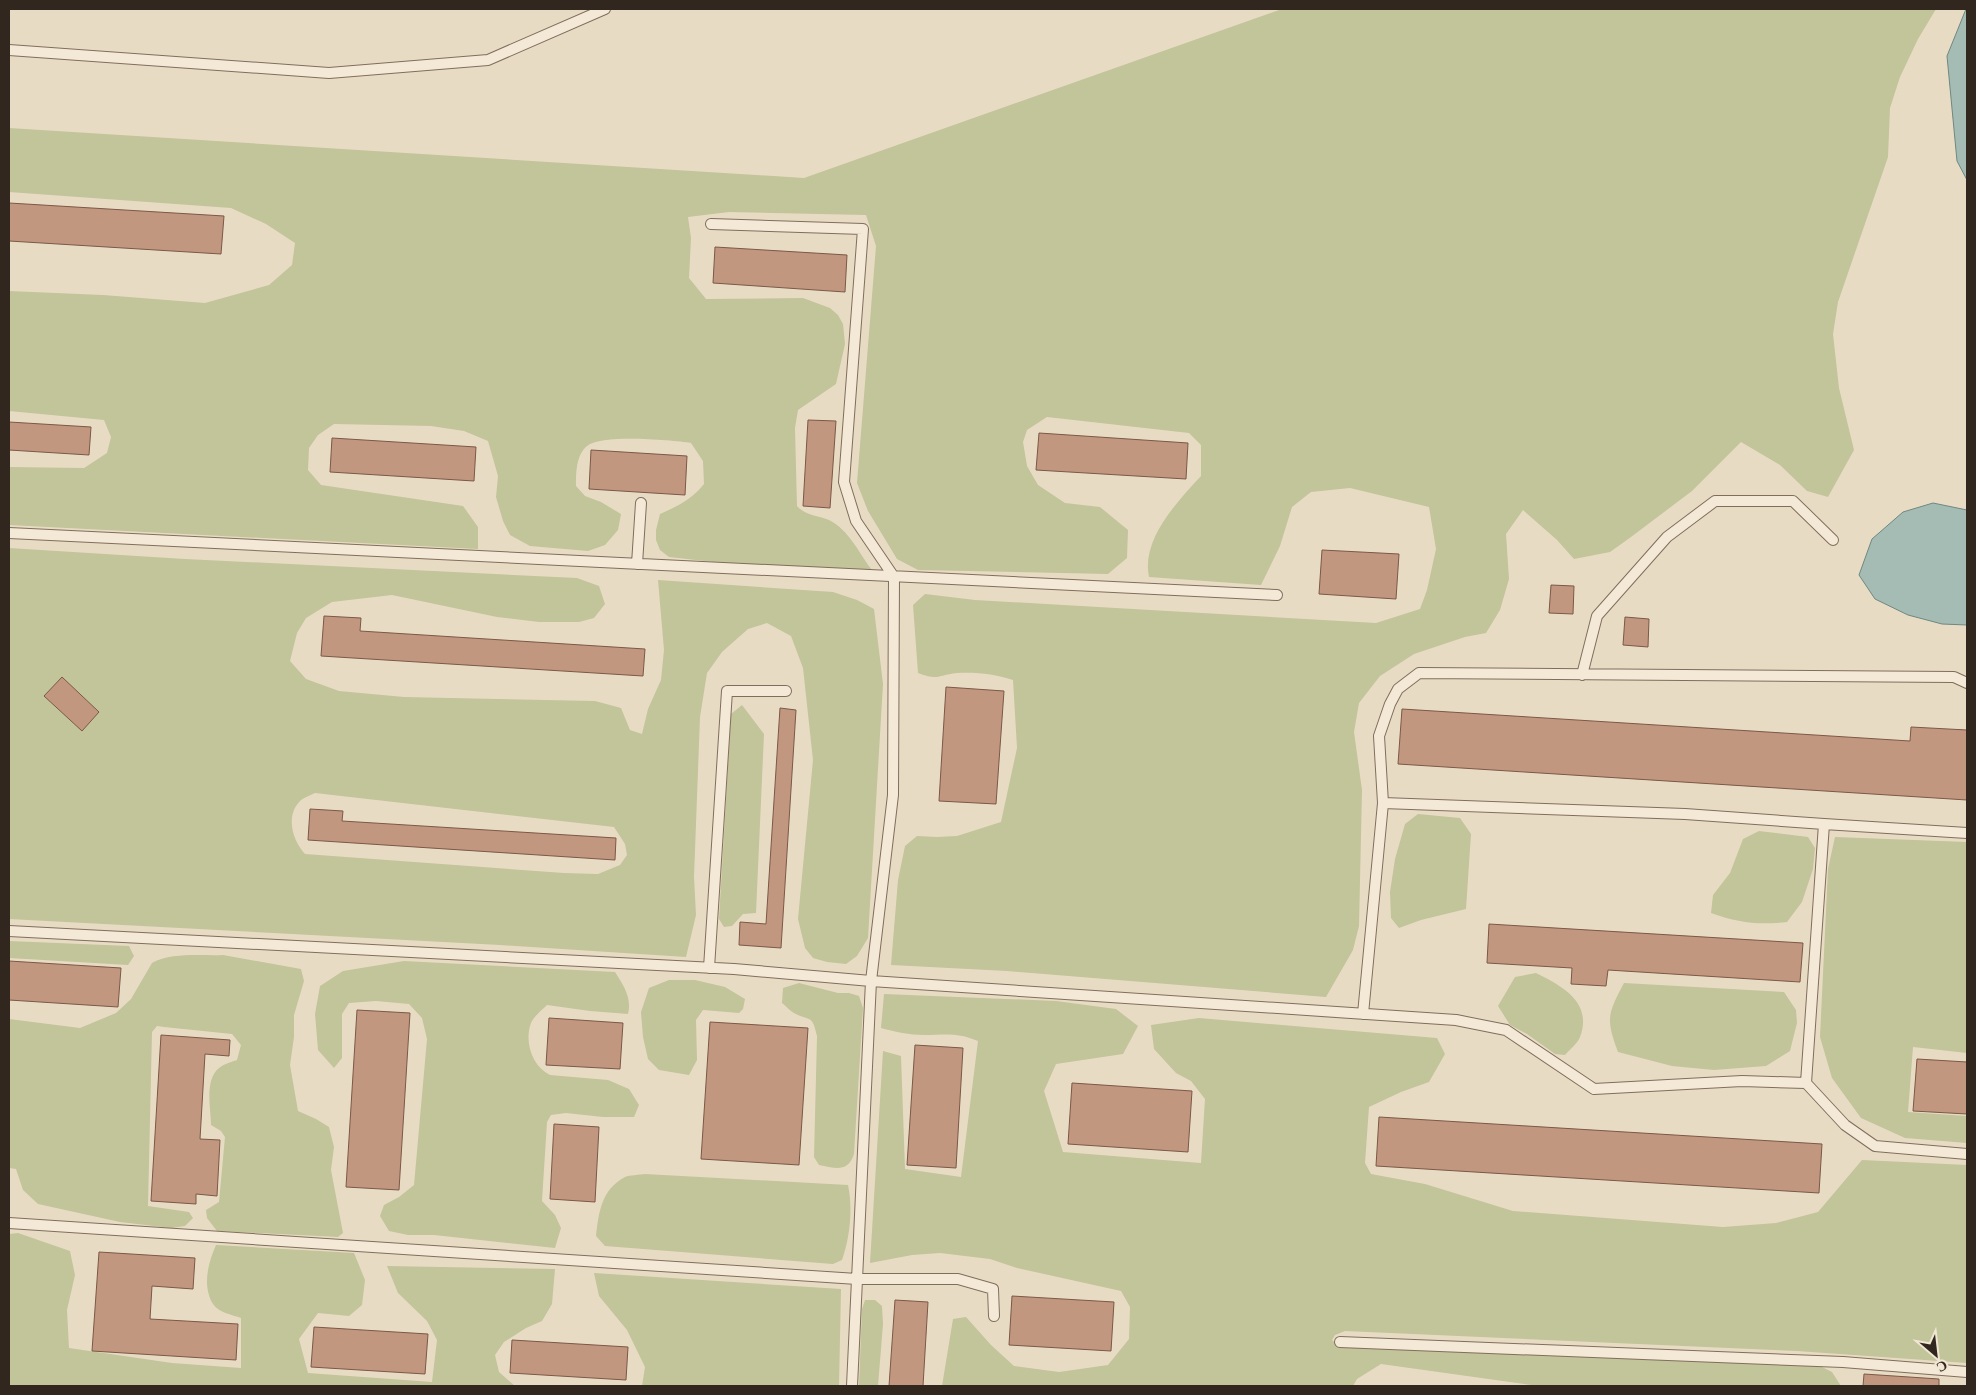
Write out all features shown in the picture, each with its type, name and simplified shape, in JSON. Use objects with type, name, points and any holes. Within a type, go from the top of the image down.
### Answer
[{"type":"lane","points":[[9,50],[329,73],[488,60],[605,9]]},
{"type":"lane","points":[[711,224],[863,229],[844,482],[856,521],[894,577],[893,794],[871,981],[852,1386]]},
{"type":"lane","points":[[1582,675],[1597,616],[1667,537],[1715,501],[1793,501],[1833,540]]},
{"type":"lane","points":[[637,564],[641,504]]},
{"type":"lane","points":[[9,533],[1277,595]]},
{"type":"lane","points":[[1363,1014],[1383,803],[1379,736],[1390,704],[1398,689],[1419,673],[1954,677],[1967,682]]},
{"type":"lane","points":[[709,968],[727,691],[786,691]]},
{"type":"lane","points":[[1383,803],[1685,814],[1967,833]]},
{"type":"lane","points":[[1806,1083],[1824,824]]},
{"type":"lane","points":[[9,931],[709,968],[871,981],[1456,1020],[1506,1030],[1594,1089],[1742,1081],[1806,1083],[1845,1125],[1875,1146],[1967,1154]]},
{"type":"lane","points":[[9,1223],[857,1279],[958,1279],[993,1289],[994,1316]]},
{"type":"lane","points":[[1340,1342],[1843,1362],[1967,1372]]},
{"type":"green space","points":[[1282,9],[1936,9],[1918,39],[1900,77],[1890,108],[1888,157],[1838,302],[1833,334],[1839,388],[1854,450],[1828,497],[1807,491],[1780,465],[1741,442],[1692,491],[1610,552],[1574,559],[1557,540],[1523,510],[1506,534],[1509,579],[1500,610],[1486,633],[1465,637],[1414,654],[1380,676],[1359,703],[1354,732],[1362,790],[1359,926],[1353,950],[1326,997],[1007,971],[891,965],[898,880],[905,846],[917,836],[957,836],[1001,822],[1017,748],[1013,680],[979,673],[957,673],[935,677],[918,673],[913,605],[925,594],[975,600],[1376,623],[1420,609],[1427,590],[1436,549],[1429,507],[1350,488],[1311,492],[1292,507],[1280,546],[1261,585],[1149,577],[1148,563],[1156,535],[1172,509],[1201,476],[1201,445],[1189,433],[1047,417],[1027,430],[1023,442],[1027,466],[1038,485],[1065,503],[1100,507],[1128,530],[1127,558],[1108,574],[918,570],[897,559],[868,511],[857,483],[876,246],[866,215],[729,212],[688,217],[691,238],[689,278],[706,299],[803,298],[830,308],[838,315],[843,324],[845,344],[836,384],[798,410],[795,428],[797,506],[808,514],[836,524],[853,542],[872,570],[723,563],[669,557],[660,550],[656,540],[656,530],[660,514],[684,502],[704,484],[703,461],[691,443],[668,441],[621,439],[595,442],[587,446],[579,459],[576,486],[585,496],[601,502],[621,514],[618,530],[605,545],[588,551],[530,546],[510,535],[503,521],[496,497],[498,476],[488,441],[464,431],[431,426],[334,424],[318,435],[309,448],[308,470],[321,485],[463,506],[478,527],[478,549],[9,525],[9,467],[84,468],[107,453],[111,437],[104,420],[9,411],[9,291],[103,295],[205,303],[269,285],[292,265],[295,243],[266,224],[231,208],[9,192],[9,128],[804,178]]},
{"type":"green space","points":[[9,548],[185,559],[577,578],[599,586],[605,604],[594,618],[579,622],[539,622],[497,617],[392,595],[332,602],[306,618],[297,633],[290,661],[306,679],[339,691],[404,697],[595,701],[621,708],[630,730],[642,734],[648,709],[661,680],[664,650],[658,580],[833,592],[857,600],[874,609],[883,684],[868,938],[857,956],[846,964],[813,958],[805,948],[798,919],[813,760],[803,668],[791,636],[767,623],[748,629],[722,652],[707,673],[700,717],[694,877],[696,915],[686,957],[500,945],[9,919]],"holes":[[[315,793],[614,827],[625,844],[627,855],[620,865],[598,874],[305,854],[294,835],[292,820],[296,806],[301,800]]]},
{"type":"green space","points":[[742,705],[764,734],[756,913],[743,914],[732,926],[724,927],[719,919],[731,714]]},
{"type":"green space","points":[[1418,814],[1460,818],[1471,834],[1466,909],[1421,920],[1399,928],[1391,918],[1390,892],[1395,859],[1405,824]]},
{"type":"green space","points":[[1759,831],[1808,837],[1815,848],[1813,869],[1802,902],[1787,922],[1749,922],[1711,913],[1713,895],[1730,873],[1743,839]]},
{"type":"green space","points":[[1835,837],[1967,842],[1967,1053],[1913,1047],[1908,1112],[1967,1116],[1967,1143],[1905,1138],[1861,1118],[1832,1078],[1820,1037],[1828,869]]},
{"type":"green space","points":[[9,941],[129,946],[134,956],[128,965],[9,958]]},
{"type":"green space","points":[[223,955],[301,969],[304,981],[294,1015],[294,1037],[290,1065],[298,1111],[329,1127],[334,1147],[331,1170],[343,1233],[338,1237],[217,1231],[207,1218],[206,1210],[219,1202],[225,1137],[221,1131],[211,1125],[210,1087],[214,1073],[219,1068],[237,1060],[241,1045],[232,1034],[157,1026],[152,1032],[148,1206],[189,1212],[193,1218],[185,1226],[171,1228],[120,1222],[38,1204],[23,1190],[16,1169],[9,1168],[9,1019],[80,1028],[116,1013],[131,999],[152,963],[168,957]]},
{"type":"green space","points":[[404,961],[615,972],[624,987],[629,1003],[628,1014],[547,1005],[536,1016],[529,1030],[528,1038],[531,1053],[538,1066],[544,1071],[550,1075],[608,1080],[629,1089],[639,1105],[634,1117],[603,1117],[566,1113],[551,1115],[547,1122],[542,1201],[555,1215],[561,1228],[555,1248],[434,1235],[408,1235],[389,1231],[380,1216],[384,1205],[399,1197],[414,1185],[427,1039],[422,1018],[409,1004],[376,1001],[349,1003],[342,1014],[342,1058],[334,1068],[318,1050],[315,1014],[320,986],[343,971]]},
{"type":"green space","points":[[1536,973],[1565,990],[1579,1005],[1583,1025],[1580,1037],[1565,1055],[1555,1054],[1527,1034],[1510,1025],[1498,1006],[1515,977]]},
{"type":"green space","points":[[669,980],[695,980],[725,987],[745,999],[743,1009],[739,1013],[703,1010],[696,1020],[697,1060],[689,1075],[659,1070],[648,1059],[643,1037],[641,1012],[649,988]]},
{"type":"green space","points":[[799,983],[838,993],[849,993],[859,996],[863,1008],[854,1154],[845,1167],[819,1165],[814,1157],[817,1036],[812,1021],[792,1012],[782,1003],[783,988]]},
{"type":"green space","points":[[1624,983],[1784,992],[1796,1010],[1797,1023],[1790,1051],[1766,1066],[1714,1070],[1672,1066],[1618,1052],[1611,1032],[1610,1017],[1611,1010]]},
{"type":"green space","points":[[884,994],[1056,1001],[1116,1009],[1138,1026],[1123,1054],[1056,1064],[1044,1091],[1063,1152],[1201,1163],[1205,1099],[1191,1081],[1176,1073],[1154,1049],[1151,1025],[1199,1018],[1437,1038],[1445,1054],[1429,1082],[1401,1092],[1369,1107],[1365,1163],[1371,1174],[1425,1184],[1513,1211],[1723,1227],[1776,1223],[1818,1212],[1862,1160],[1967,1165],[1967,1363],[1797,1351],[1345,1331],[1335,1335],[1332,1340],[1339,1346],[1820,1366],[1832,1372],[1841,1386],[1538,1386],[1381,1364],[1357,1379],[1353,1386],[942,1386],[953,1319],[966,1317],[991,1345],[1014,1366],[1059,1372],[1108,1365],[1129,1339],[1130,1307],[1121,1291],[1017,1268],[990,1259],[940,1253],[912,1255],[870,1263],[883,1051],[901,1056],[905,1169],[961,1177],[978,1041],[957,1035],[913,1034],[881,1028]]},
{"type":"green space","points":[[645,1174],[848,1185],[850,1194],[850,1223],[842,1260],[833,1264],[605,1246],[596,1236],[598,1218],[606,1195],[617,1182],[625,1177]]},
{"type":"green space","points":[[18,1233],[70,1251],[75,1275],[67,1310],[69,1348],[172,1363],[241,1368],[241,1318],[215,1307],[208,1290],[207,1274],[216,1245],[354,1253],[365,1280],[362,1305],[349,1316],[318,1313],[299,1339],[308,1373],[432,1382],[437,1340],[427,1321],[398,1293],[387,1266],[555,1269],[552,1304],[542,1321],[526,1328],[504,1342],[495,1355],[499,1372],[515,1386],[9,1386],[9,1234]]},
{"type":"green space","points":[[594,1273],[841,1289],[839,1386],[642,1386],[645,1367],[627,1330],[599,1296]]},
{"type":"green space","points":[[865,1300],[875,1300],[882,1306],[883,1324],[878,1386],[859,1386],[862,1309]]},
{"type":"water","points":[[1966,9],[1967,180],[1957,161],[1947,56]]},
{"type":"water","points":[[1933,503],[1967,510],[1967,625],[1942,624],[1908,615],[1875,599],[1859,575],[1872,539],[1903,512]]},
{"type":"building","points":[[9,203],[224,216],[221,254],[9,241]]},
{"type":"building","points":[[715,247],[847,255],[845,292],[713,283]]},
{"type":"building","points":[[808,420],[836,421],[830,508],[803,506]]},
{"type":"building","points":[[9,422],[91,427],[89,455],[9,450]]},
{"type":"building","points":[[1039,433],[1188,443],[1186,479],[1036,470]]},
{"type":"building","points":[[332,438],[476,447],[474,481],[330,472]]},
{"type":"building","points":[[591,450],[687,456],[685,495],[589,489]]},
{"type":"building","points":[[1322,550],[1399,554],[1396,599],[1319,594]]},
{"type":"building","points":[[1551,585],[1574,586],[1573,614],[1549,613]]},
{"type":"building","points":[[324,616],[361,618],[360,631],[645,649],[643,676],[321,656]]},
{"type":"building","points":[[1625,617],[1649,619],[1648,647],[1623,645]]},
{"type":"building","points":[[62,677],[99,712],[82,731],[44,696]]},
{"type":"building","points":[[946,687],[1004,691],[996,804],[939,801]]},
{"type":"building","points":[[780,708],[796,710],[781,948],[739,945],[740,922],[766,924]]},
{"type":"building","points":[[1402,709],[1910,741],[1911,727],[1967,730],[1967,800],[1398,764]]},
{"type":"building","points":[[310,809],[343,811],[342,821],[616,838],[615,860],[308,840]]},
{"type":"building","points":[[1489,924],[1803,943],[1800,982],[1608,970],[1606,986],[1571,984],[1572,968],[1487,963]]},
{"type":"building","points":[[9,961],[121,968],[118,1007],[9,1000]]},
{"type":"building","points":[[357,1010],[410,1013],[399,1190],[346,1187]]},
{"type":"building","points":[[549,1018],[623,1023],[620,1069],[546,1065]]},
{"type":"building","points":[[710,1022],[808,1028],[799,1165],[701,1159]]},
{"type":"building","points":[[161,1035],[230,1040],[229,1056],[205,1054],[200,1139],[220,1140],[217,1196],[196,1194],[196,1204],[151,1201]]},
{"type":"building","points":[[915,1045],[963,1048],[956,1168],[907,1165]]},
{"type":"building","points":[[1917,1059],[1967,1062],[1967,1114],[1913,1111]]},
{"type":"building","points":[[1072,1083],[1192,1091],[1188,1152],[1068,1144]]},
{"type":"building","points":[[1379,1117],[1822,1144],[1819,1193],[1376,1166]]},
{"type":"building","points":[[554,1124],[599,1127],[595,1202],[550,1199]]},
{"type":"building","points":[[99,1252],[195,1258],[193,1289],[152,1286],[150,1319],[238,1324],[236,1360],[92,1351]]},
{"type":"building","points":[[1012,1296],[1114,1302],[1111,1351],[1009,1345]]},
{"type":"building","points":[[895,1300],[928,1302],[923,1386],[889,1386]]},
{"type":"building","points":[[314,1327],[428,1334],[425,1374],[311,1367]]},
{"type":"building","points":[[512,1340],[628,1347],[626,1380],[510,1373]]},
{"type":"building","points":[[1864,1374],[1939,1379],[1939,1386],[1863,1386]]}]
